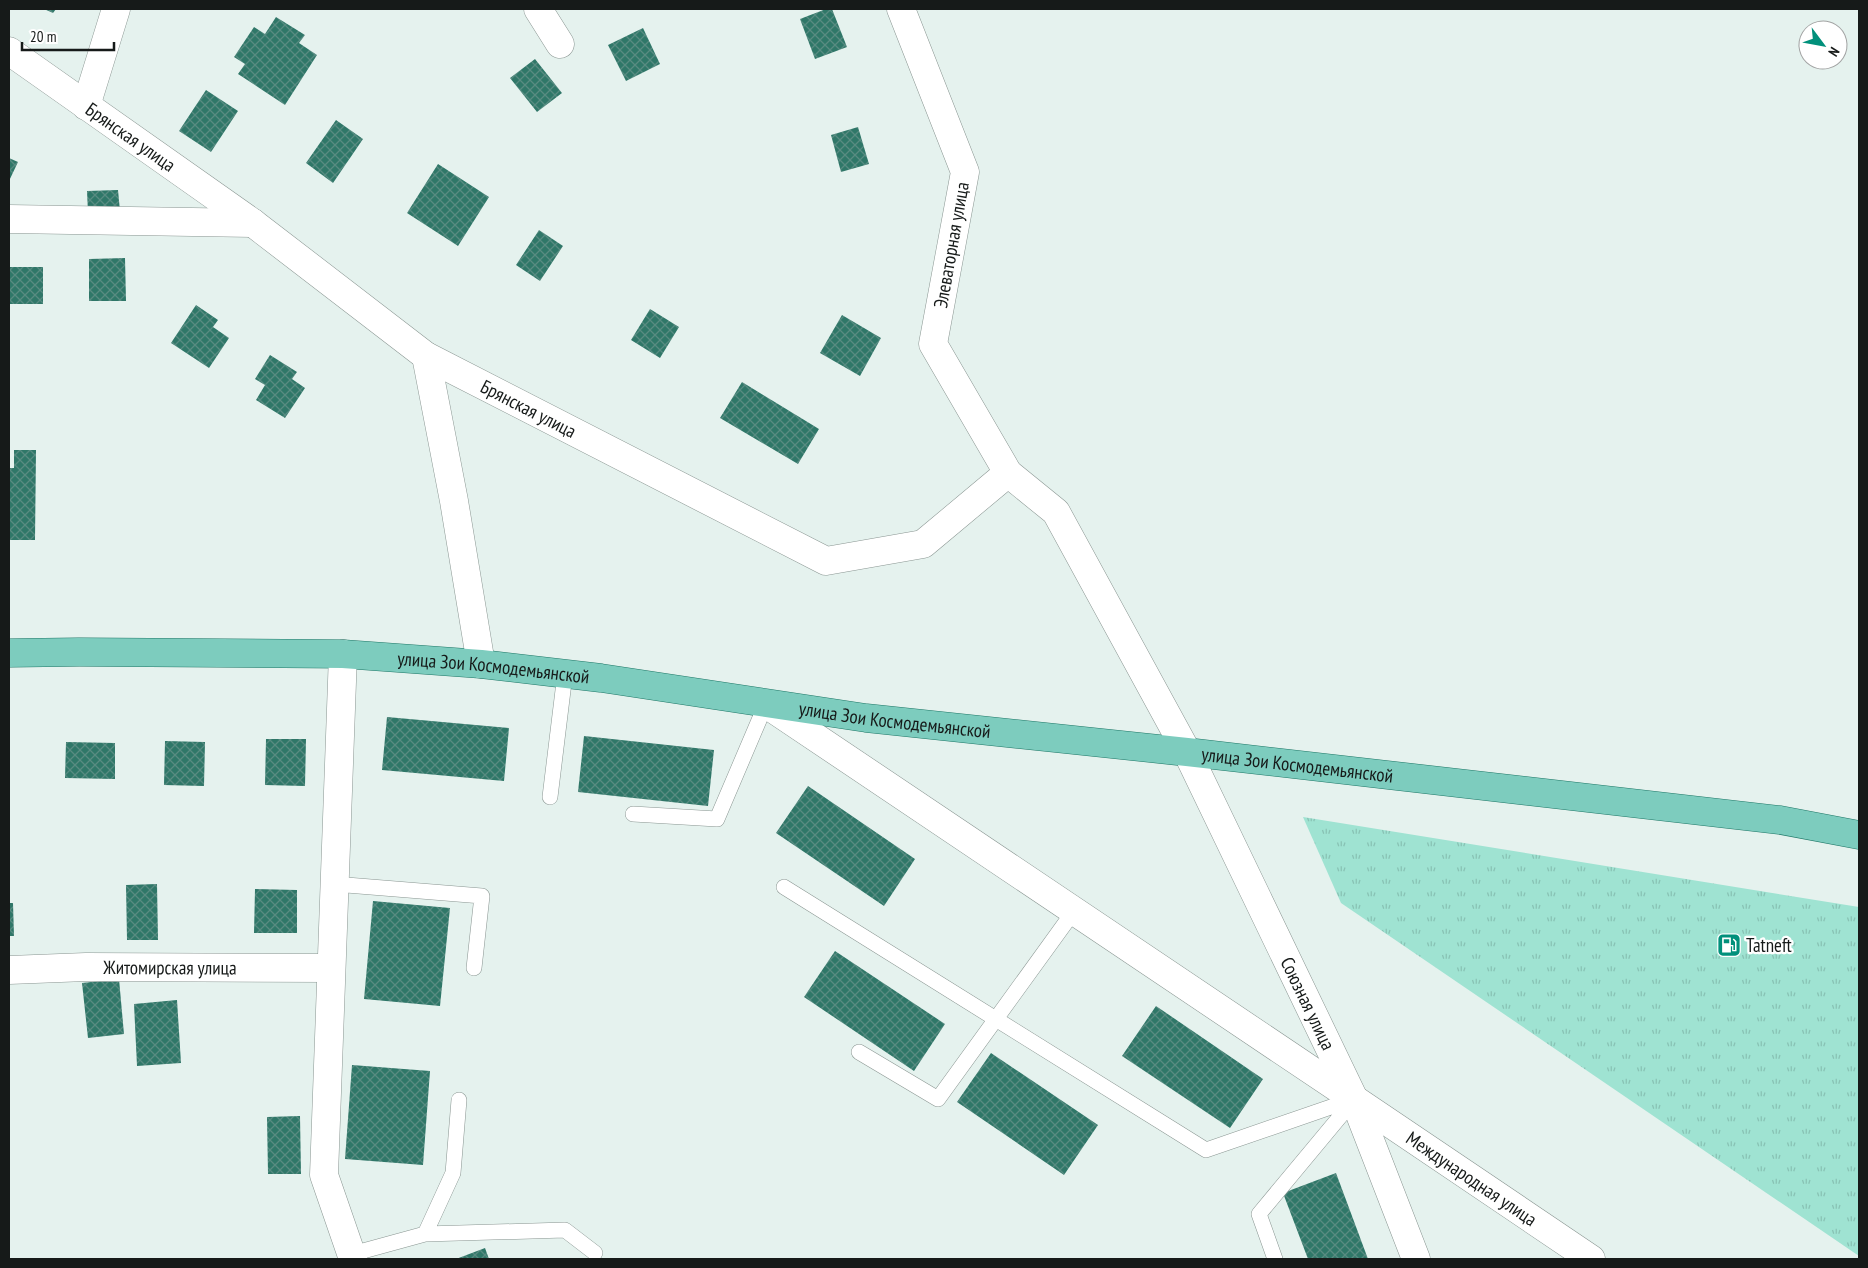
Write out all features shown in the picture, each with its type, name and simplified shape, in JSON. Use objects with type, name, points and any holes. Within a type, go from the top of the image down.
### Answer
[{"type":"main road","name":"улица Зои Космодемьянской","points":[[9,653],[343,654],[481,664],[565,674],[866,718],[1187,752],[1780,820],[1859,835]]},
{"type":"street","points":[[86,106],[116,9]]},
{"type":"street","points":[[538,9],[560,44]]},
{"type":"street","name":"Элеваторная улица","points":[[901,9],[965,172],[933,344],[1008,473]]},
{"type":"street","name":"Брянская улица","points":[[9,51],[253,223],[426,356],[826,561],[923,544],[1008,473]]},
{"type":"street","points":[[9,219],[253,223]]},
{"type":"street","points":[[426,356],[454,501],[481,664]]},
{"type":"street","name":"Союзная улица","points":[[1008,473],[1056,512],[1187,752],[1354,1100],[1416,1259]]},
{"type":"street","points":[[343,654],[330,968],[324,1175],[353,1257]]},
{"type":"street","name":"Международная улица","points":[[766,704],[1591,1259]]},
{"type":"street","name":"Житомирская улица","points":[[9,970],[86,967],[330,968]]},
{"type":"lane","points":[[550,797],[565,674]]},
{"type":"lane","points":[[633,814],[717,819],[766,704]]},
{"type":"lane","points":[[334,884],[482,896],[474,968]]},
{"type":"lane","points":[[784,887],[1206,1150],[1354,1100]]},
{"type":"lane","points":[[859,1052],[938,1099],[1074,911]]},
{"type":"lane","points":[[425,1234],[453,1173],[459,1100]]},
{"type":"lane","points":[[1276,1259],[1259,1214],[1354,1100]]},
{"type":"lane","points":[[353,1257],[425,1234],[565,1230],[596,1252]]},
{"type":"green space","points":[[1303,817],[1859,907],[1859,1256],[1341,903]]},
{"type":"building","points":[[44,9],[56,9],[53,13]]},
{"type":"building","points":[[826,9],[832,9],[847,47],[815,59],[800,19]]},
{"type":"building","points":[[276,17],[305,35],[299,43],[317,55],[285,105],[238,74],[245,64],[234,57],[254,27],[265,34]]},
{"type":"building","points":[[643,28],[660,64],[626,81],[608,45]]},
{"type":"building","points":[[535,59],[562,93],[537,112],[510,78]]},
{"type":"building","points":[[206,90],[238,111],[211,152],[179,131]]},
{"type":"building","points":[[336,120],[363,139],[333,183],[306,163]]},
{"type":"building","points":[[858,127],[869,164],[841,172],[831,135]]},
{"type":"building","points":[[9,158],[18,162],[9,181]]},
{"type":"building","points":[[438,164],[489,197],[458,246],[407,213]]},
{"type":"building","points":[[118,190],[120,211],[88,213],[87,191]]},
{"type":"building","points":[[539,230],[563,246],[540,281],[516,265]]},
{"type":"building","points":[[125,258],[126,301],[89,301],[89,259]]},
{"type":"building","points":[[9,267],[43,267],[43,304],[9,304]]},
{"type":"building","points":[[196,305],[218,320],[213,327],[229,338],[209,368],[171,343]]},
{"type":"building","points":[[650,309],[679,327],[660,358],[631,340]]},
{"type":"building","points":[[842,315],[881,338],[860,376],[820,353]]},
{"type":"building","points":[[270,355],[297,372],[292,379],[305,388],[285,418],[256,400],[265,385],[255,379]]},
{"type":"building","points":[[742,382],[819,429],[798,464],[720,418]]},
{"type":"building","points":[[14,450],[36,450],[35,540],[9,540],[9,468],[14,468]]},
{"type":"building","points":[[387,717],[509,728],[504,781],[382,770]]},
{"type":"building","points":[[584,736],[714,750],[708,806],[578,792]]},
{"type":"building","points":[[266,739],[306,739],[305,786],[265,785]]},
{"type":"building","points":[[165,741],[205,742],[204,786],[164,785]]},
{"type":"building","points":[[66,742],[115,743],[115,779],[65,778]]},
{"type":"building","points":[[808,786],[915,859],[884,906],[776,833]]},
{"type":"building","points":[[157,884],[158,940],[127,940],[126,885]]},
{"type":"building","points":[[255,889],[297,890],[297,933],[254,933]]},
{"type":"building","points":[[373,901],[450,908],[440,1006],[364,999]]},
{"type":"building","points":[[9,903],[13,903],[14,936],[9,936]]},
{"type":"building","points":[[835,951],[945,1024],[914,1071],[804,997]]},
{"type":"building","points":[[119,979],[124,1034],[88,1038],[82,983]]},
{"type":"building","points":[[177,1000],[181,1063],[137,1066],[134,1004]]},
{"type":"building","points":[[1156,1006],[1263,1079],[1230,1128],[1122,1056]]},
{"type":"building","points":[[991,1053],[1098,1125],[1064,1175],[957,1102]]},
{"type":"building","points":[[352,1065],[430,1071],[423,1165],[345,1159]]},
{"type":"building","points":[[300,1116],[301,1174],[268,1174],[267,1117]]},
{"type":"building","points":[[1336,1173],[1368,1259],[1308,1259],[1283,1193]]},
{"type":"building","points":[[485,1248],[489,1259],[456,1259]]},
{"type":"place","name":"Tatneft","points":[[1729,945]]}]
